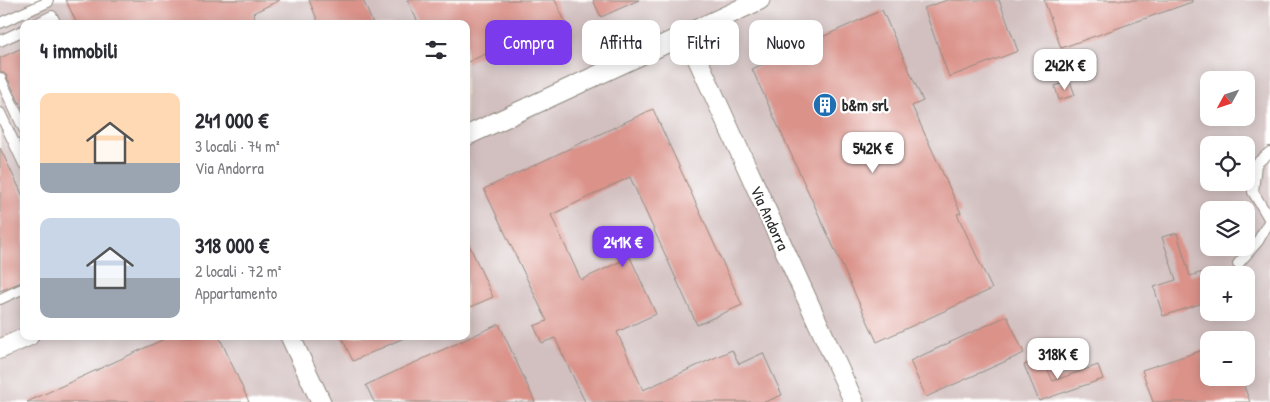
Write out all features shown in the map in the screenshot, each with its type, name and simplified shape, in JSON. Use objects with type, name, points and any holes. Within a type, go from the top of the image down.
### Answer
[{"type":"street","points":[[716,20],[760,0]]},
{"type":"street","points":[[470,134],[670,41]]},
{"type":"street","name":"Via Andorra","points":[[700,65],[854,402]]},
{"type":"street","points":[[0,349],[20,340]]},
{"type":"street","points":[[292,340],[320,402]]},
{"type":"lane","points":[[0,23],[48,2],[47,0]]},
{"type":"lane","points":[[44,20],[52,16],[54,20]]},
{"type":"lane","points":[[0,41],[20,32]]},
{"type":"lane","points":[[0,78],[20,120]]},
{"type":"lane","points":[[0,113],[20,156]]},
{"type":"lane","points":[[1238,264],[1258,241],[1270,220],[1253,192],[1256,164],[1270,152]]},
{"type":"lane","points":[[0,299],[20,290]]},
{"type":"shaded area","points":[[0,0],[1270,0],[1270,402],[0,402]]},
{"type":"building","points":[[66,0],[280,0],[253,13],[256,20],[75,20]]},
{"type":"building","points":[[309,0],[363,0],[371,20],[317,20]]},
{"type":"building","points":[[407,0],[555,0],[564,20],[485,20],[485,54],[470,61],[470,20],[417,20]]},
{"type":"building","points":[[593,0],[639,0],[601,17]]},
{"type":"building","points":[[947,0],[999,0],[1018,51],[949,77],[924,8]]},
{"type":"building","points":[[1044,0],[1192,0],[1192,2],[1061,48]]},
{"type":"building","points":[[882,10],[923,101],[912,106],[961,213],[957,214],[992,289],[877,342],[752,69],[761,65],[823,65],[823,37]]},
{"type":"building","points":[[20,49],[20,104],[6,75],[0,71],[0,58]]},
{"type":"building","points":[[1070,81],[1075,95],[1059,100],[1055,86]]},
{"type":"building","points":[[653,109],[742,305],[697,325],[630,177],[551,215],[581,280],[630,257],[656,314],[617,332],[643,390],[732,350],[739,364],[763,353],[782,395],[765,402],[585,402],[555,338],[542,343],[534,326],[547,321],[484,189]]},
{"type":"building","points":[[0,148],[20,190],[20,283],[0,291]]},
{"type":"building","points":[[1177,233],[1190,276],[1200,273],[1200,304],[1163,316],[1154,287],[1176,280],[1162,237]]},
{"type":"building","points":[[470,247],[493,297],[470,307]]},
{"type":"building","points":[[1007,316],[1024,353],[926,397],[910,361]]},
{"type":"building","points":[[499,324],[535,402],[374,402],[366,385],[464,340],[470,340],[470,337]]},
{"type":"building","points":[[162,340],[221,340],[249,402],[27,402]]},
{"type":"building","points":[[343,340],[399,340],[353,361]]},
{"type":"building","points":[[1200,351],[1200,386],[1244,386],[1250,402],[1153,402],[1142,370]]},
{"type":"building","points":[[1042,358],[1053,381],[1098,365],[1103,379],[1039,401],[1024,365]]},
{"type":"place","name":"b&m srl","points":[[825,105]]}]
